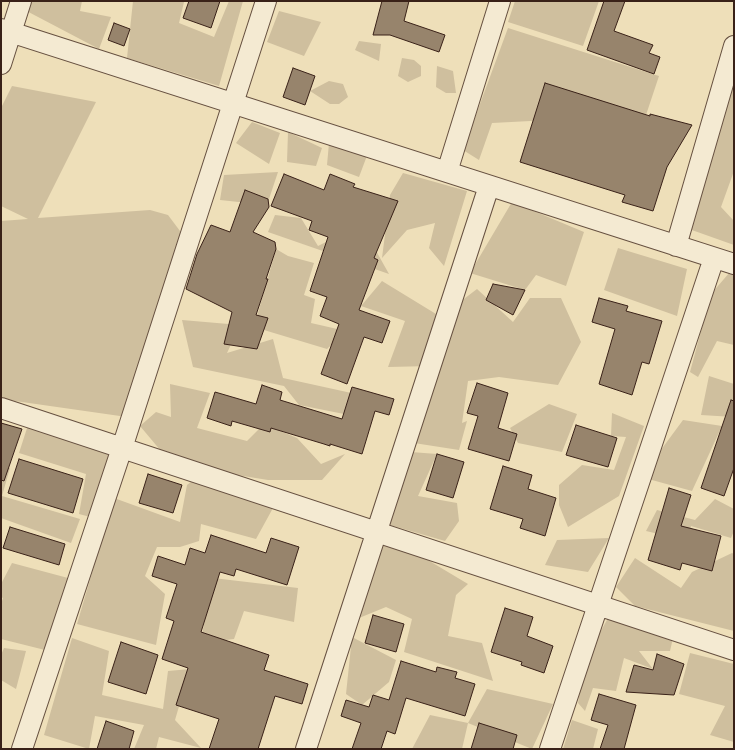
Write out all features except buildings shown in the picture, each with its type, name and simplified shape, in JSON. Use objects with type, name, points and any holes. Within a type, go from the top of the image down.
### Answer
[{"type":"street","points":[[1,64],[6,30],[21,1]]},
{"type":"street","points":[[22,749],[122,448],[266,1]]},
{"type":"street","points":[[447,172],[500,1]]},
{"type":"street","points":[[6,30],[734,264]]},
{"type":"street","points":[[676,246],[734,46]]},
{"type":"street","points":[[306,749],[488,186]]},
{"type":"street","points":[[550,749],[714,258]]},
{"type":"street","points":[[1,408],[734,650]]},
{"type":"shaded area","points":[[24,1],[82,1],[80,11],[111,17],[99,49],[19,7]]},
{"type":"shaded area","points":[[133,1],[184,2],[179,23],[214,37],[229,1],[243,1],[219,86],[127,58]]},
{"type":"shaded area","points":[[515,1],[599,1],[583,46],[508,22]]},
{"type":"shaded area","points":[[279,11],[321,22],[304,56],[267,42]]},
{"type":"shaded area","points":[[508,28],[659,76],[646,115],[492,123],[479,160],[463,150]]},
{"type":"shaded area","points":[[359,41],[381,44],[379,61],[355,50]]},
{"type":"shaded area","points":[[402,58],[414,60],[421,66],[421,76],[408,82],[398,76]]},
{"type":"shaded area","points":[[437,66],[453,71],[456,93],[446,93],[436,87]]},
{"type":"shaded area","points":[[734,71],[734,171],[721,207],[734,221],[734,245],[689,229]]},
{"type":"shaded area","points":[[329,81],[343,84],[348,97],[339,104],[330,104],[310,91]]},
{"type":"shaded area","points":[[12,86],[96,102],[38,218],[150,210],[168,215],[183,235],[127,417],[1,399],[1,221],[28,219],[1,206],[1,108]]},
{"type":"shaded area","points":[[252,122],[280,133],[269,164],[236,143]]},
{"type":"shaded area","points":[[288,132],[322,148],[316,166],[287,162]]},
{"type":"shaded area","points":[[329,143],[368,153],[359,177],[327,165]]},
{"type":"shaded area","points":[[278,172],[267,205],[220,200],[224,175]]},
{"type":"shaded area","points":[[403,173],[467,191],[444,266],[429,248],[435,223],[407,230],[382,258],[390,195]]},
{"type":"shaded area","points":[[512,202],[584,232],[566,286],[536,275],[525,290],[470,273]]},
{"type":"shaded area","points":[[275,215],[301,218],[318,246],[336,237],[375,249],[389,274],[268,232]]},
{"type":"shaded area","points":[[618,248],[687,269],[677,316],[604,290]]},
{"type":"shaded area","points":[[276,249],[288,256],[314,263],[304,295],[315,299],[311,323],[346,331],[327,349],[254,327]]},
{"type":"shaded area","points":[[730,272],[734,274],[734,345],[717,341],[698,377],[690,372],[711,294]]},
{"type":"shaded area","points":[[382,281],[436,314],[431,366],[388,367],[405,321],[361,306]]},
{"type":"shaded area","points":[[477,289],[513,322],[530,298],[561,298],[581,342],[558,385],[499,377],[468,381],[462,423],[467,421],[459,450],[414,443],[456,305]]},
{"type":"shaded area","points":[[182,320],[240,325],[227,353],[273,339],[283,378],[356,394],[344,414],[299,405],[284,386],[193,367]]},
{"type":"shaded area","points":[[709,376],[734,384],[734,417],[701,415]]},
{"type":"shaded area","points":[[170,384],[210,393],[197,428],[247,441],[264,424],[297,438],[321,464],[345,454],[322,480],[268,480],[212,471],[161,451],[140,426],[156,412],[171,417]]},
{"type":"shaded area","points":[[549,404],[577,414],[562,452],[518,443],[510,428]]},
{"type":"shaded area","points":[[612,413],[644,426],[619,496],[568,527],[559,505],[559,485],[582,465],[614,470],[626,437],[611,436]]},
{"type":"shaded area","points":[[683,420],[722,426],[692,491],[641,477]]},
{"type":"shaded area","points":[[28,425],[112,456],[94,518],[79,514],[86,474],[19,453]]},
{"type":"shaded area","points":[[411,452],[437,454],[418,496],[457,503],[459,521],[445,541],[390,525]]},
{"type":"shaded area","points":[[1,465],[10,468],[2,496],[80,519],[71,543],[1,518]]},
{"type":"shaded area","points":[[192,481],[273,508],[256,539],[201,524],[199,541],[180,547],[157,547],[145,576],[165,594],[156,645],[77,624],[114,498],[180,522],[187,485]]},
{"type":"shaded area","points":[[715,499],[734,509],[734,531],[731,538],[691,526],[688,541],[646,531],[657,510],[695,520]]},
{"type":"shaded area","points":[[386,535],[468,584],[456,595],[448,636],[482,643],[493,681],[404,652],[412,619],[386,607],[359,618]]},
{"type":"shaded area","points":[[609,538],[588,572],[545,565],[557,540]]},
{"type":"shaded area","points":[[732,553],[734,554],[734,631],[635,606],[616,587],[635,558],[681,588],[692,572]]},
{"type":"shaded area","points":[[12,563],[68,578],[45,650],[1,639],[1,604],[3,598],[1,597],[1,584]]},
{"type":"shaded area","points":[[213,578],[298,588],[294,622],[244,611],[234,639],[217,641],[196,665]]},
{"type":"shaded area","points":[[616,604],[676,625],[670,651],[639,651],[653,669],[624,658],[616,691],[593,688],[585,711],[578,703],[585,659]]},
{"type":"shaded area","points":[[352,637],[396,660],[389,682],[362,705],[346,694]]},
{"type":"shaded area","points":[[72,638],[109,651],[102,695],[163,709],[168,671],[190,669],[175,720],[201,748],[159,737],[156,749],[134,749],[144,725],[95,716],[89,749],[44,735]]},
{"type":"shaded area","points":[[4,648],[26,651],[16,689],[1,680],[1,655]]},
{"type":"shaded area","points":[[690,653],[734,664],[734,742],[710,735],[725,706],[679,694]]},
{"type":"shaded area","points":[[487,689],[553,704],[532,749],[468,723]]},
{"type":"shaded area","points":[[430,715],[468,723],[462,749],[412,749]]},
{"type":"shaded area","points":[[572,720],[598,729],[593,749],[563,749]]}]
